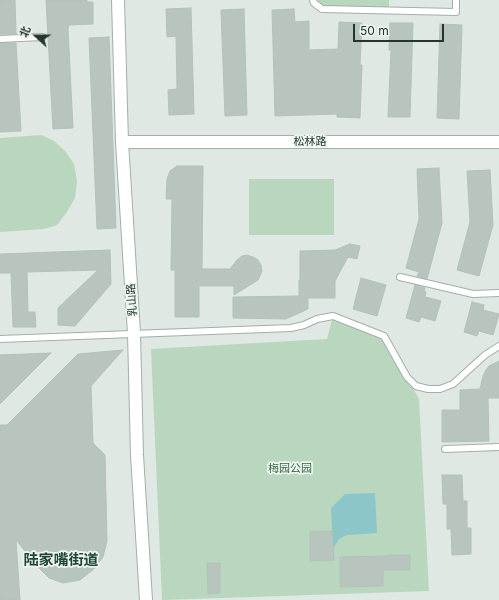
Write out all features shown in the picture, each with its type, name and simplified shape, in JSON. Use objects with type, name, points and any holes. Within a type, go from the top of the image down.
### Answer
[{"type":"street","name":"乳山路","points":[[118,0],[122,142],[134,333],[137,455],[146,600]]},
{"type":"street","name":"松林路","points":[[122,142],[499,142]]},
{"type":"lane","points":[[313,0],[314,3],[322,9],[456,12],[456,0]]},
{"type":"lane","points":[[0,39],[42,37]]},
{"type":"lane","points":[[400,277],[473,294],[499,293]]},
{"type":"lane","points":[[0,339],[292,328],[304,325],[317,319],[333,316],[384,336],[407,377],[416,386],[428,389],[440,389],[453,384],[485,355],[499,346]]},
{"type":"lane","points":[[445,449],[499,447]]},
{"type":"green space","points":[[313,0],[389,0],[389,10],[322,9]]},
{"type":"green space","points":[[41,135],[54,141],[65,151],[74,164],[77,181],[75,198],[57,225],[44,229],[0,232],[0,138]]},
{"type":"green space","points":[[249,179],[334,179],[334,235],[249,235]]},
{"type":"green space","name":"梅园公园","points":[[333,316],[384,336],[419,399],[429,591],[162,600],[151,349],[327,339]]},
{"type":"water","points":[[375,493],[377,533],[347,535],[339,539],[333,549],[331,508],[345,494]]},
{"type":"building","points":[[0,0],[15,0],[16,34],[0,34]]},
{"type":"building","points":[[46,0],[87,0],[87,2],[93,2],[93,24],[69,25],[68,29],[73,128],[53,129]]},
{"type":"building","points":[[191,8],[194,114],[169,115],[168,90],[177,89],[176,36],[167,37],[166,9]]},
{"type":"building","points":[[244,9],[247,115],[225,116],[221,10]]},
{"type":"building","points":[[294,9],[295,22],[309,21],[309,50],[338,49],[339,22],[362,23],[360,118],[337,117],[337,114],[275,116],[272,10]]},
{"type":"building","points":[[390,23],[413,23],[410,117],[388,117],[391,50],[389,50]]},
{"type":"building","points":[[440,24],[462,25],[459,119],[437,118]]},
{"type":"building","points":[[109,37],[116,228],[97,229],[89,38]]},
{"type":"building","points":[[0,43],[16,43],[21,131],[0,132]]},
{"type":"building","points":[[177,166],[203,166],[202,269],[230,269],[237,260],[242,256],[247,255],[258,260],[262,271],[258,280],[234,295],[234,286],[199,286],[199,317],[175,317],[175,270],[171,270],[172,199],[166,199],[167,179],[170,171]]},
{"type":"building","points":[[439,168],[442,223],[427,279],[417,276],[419,272],[406,268],[419,219],[417,169]]},
{"type":"building","points":[[490,170],[493,225],[479,276],[457,270],[470,222],[467,171]]},
{"type":"building","points":[[350,244],[360,246],[357,259],[348,257],[335,281],[335,298],[308,298],[308,309],[286,319],[233,318],[233,297],[299,296],[300,251],[335,250]]},
{"type":"building","points":[[110,250],[111,284],[75,326],[58,325],[58,308],[98,270],[27,272],[28,312],[35,312],[36,327],[13,327],[11,273],[0,273],[0,254]]},
{"type":"building","points":[[361,278],[386,285],[377,316],[353,309]]},
{"type":"building","points":[[415,285],[425,288],[425,297],[441,301],[435,321],[421,317],[419,322],[406,318]]},
{"type":"building","points":[[472,302],[484,305],[483,310],[499,314],[493,335],[479,331],[477,336],[464,332]]},
{"type":"building","points":[[123,350],[91,386],[93,443],[105,455],[107,541],[103,557],[94,569],[80,580],[63,583],[49,578],[16,540],[20,600],[0,600],[0,425],[7,425],[78,354]]},
{"type":"building","points":[[51,353],[0,404],[0,355]]},
{"type":"building","points":[[499,361],[499,398],[488,398],[489,441],[442,442],[442,410],[460,410],[460,390],[480,389],[486,370],[489,366]]},
{"type":"building","points":[[442,475],[462,475],[463,501],[467,501],[467,528],[471,528],[471,554],[452,555],[451,529],[447,529],[447,504],[443,504]]},
{"type":"building","points":[[332,531],[334,560],[310,561],[310,532]]},
{"type":"building","points":[[410,555],[410,570],[383,570],[383,586],[340,587],[340,557]]},
{"type":"building","points":[[207,563],[220,563],[220,593],[208,594]]},
{"type":"district","name":"陆家嘴街道","points":[[61,560]]}]
